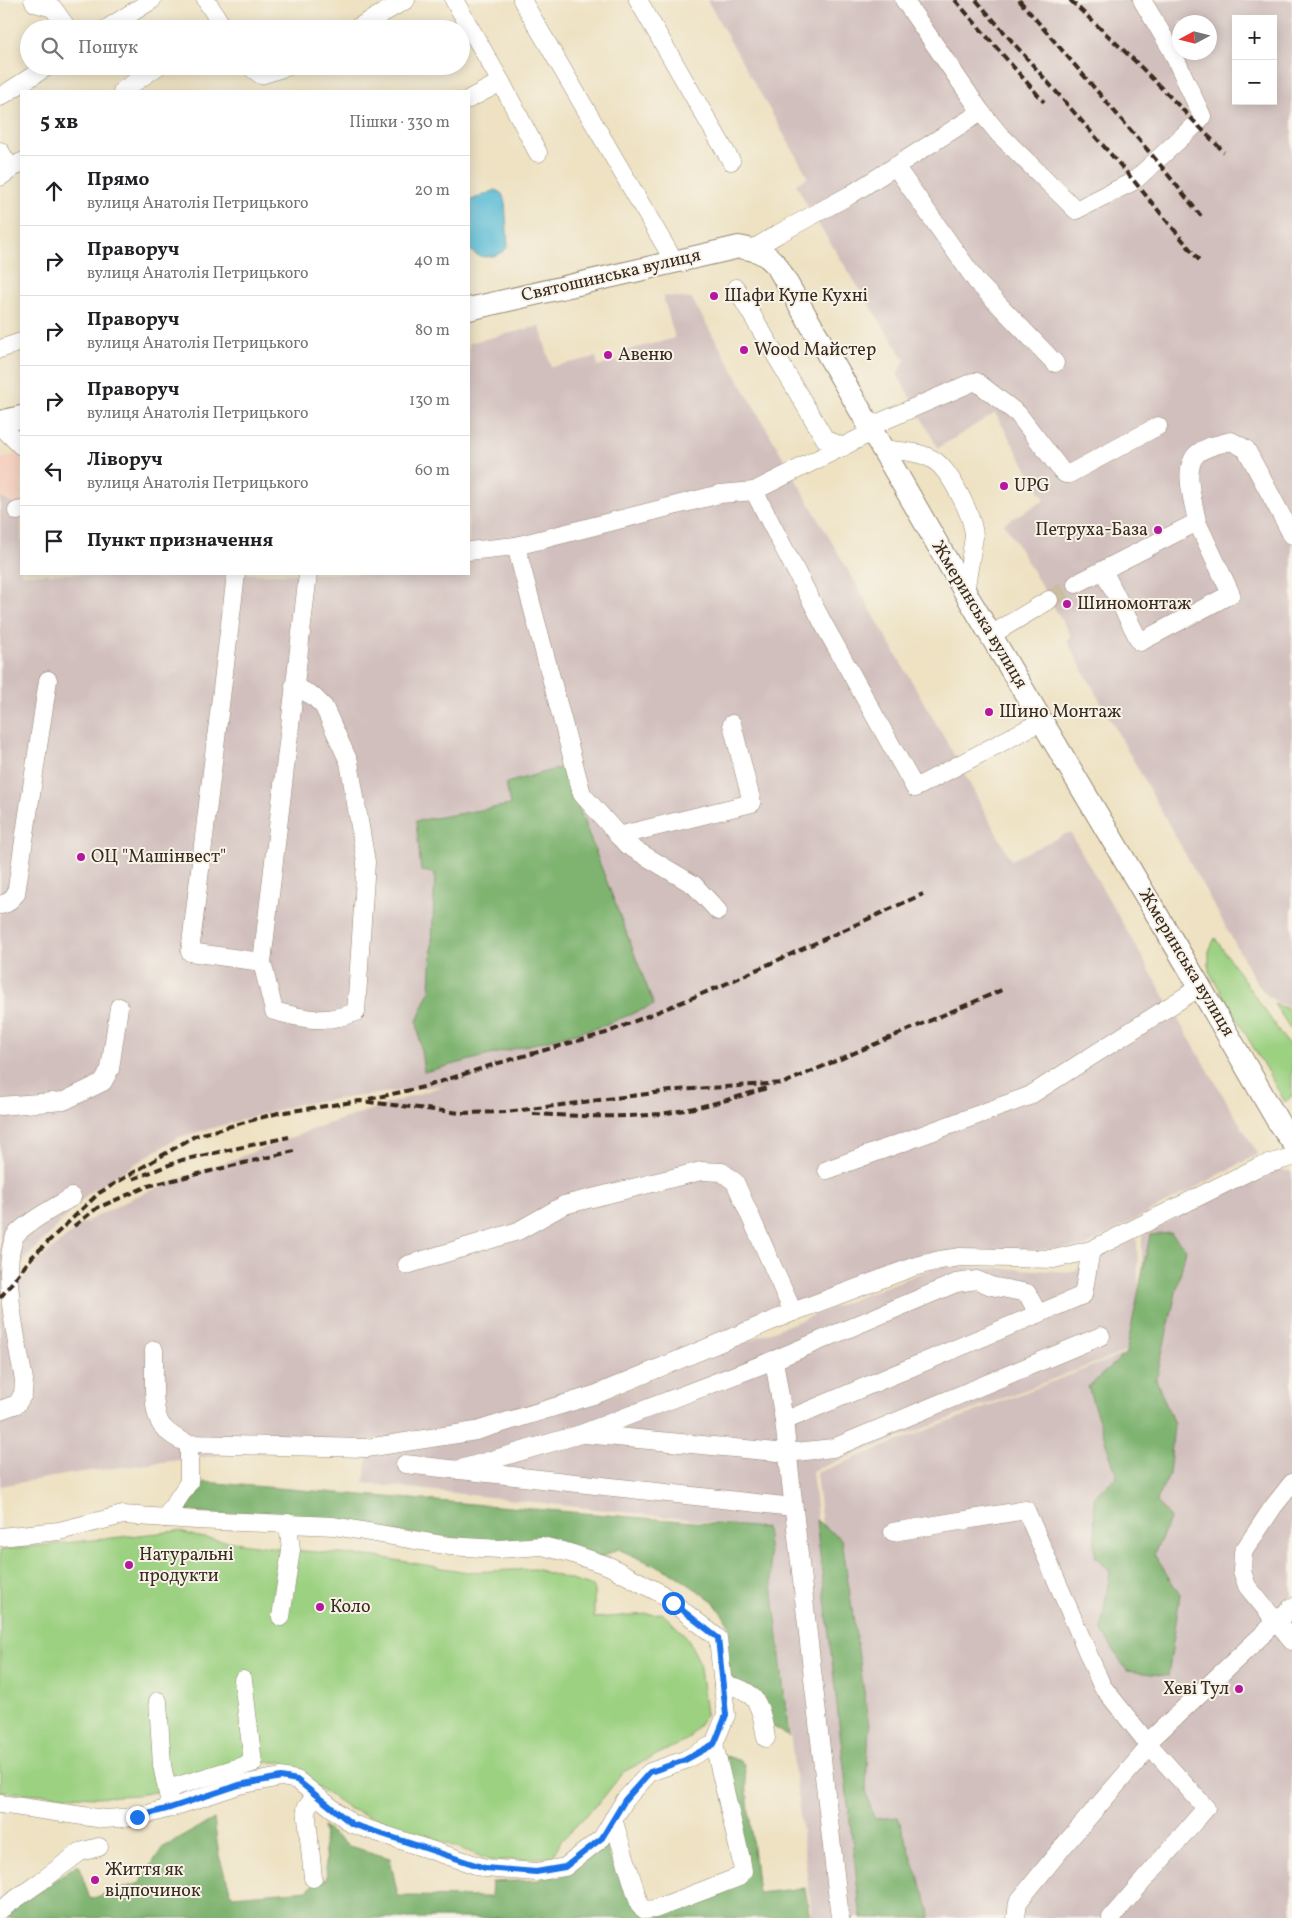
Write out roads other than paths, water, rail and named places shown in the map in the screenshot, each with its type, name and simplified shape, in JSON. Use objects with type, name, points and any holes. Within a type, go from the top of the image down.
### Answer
[{"type":"main road","name":"Святошинська вулиця","points":[[470,310],[739,247],[753,249]]},
{"type":"main road","name":"Жмеринська вулиця","points":[[753,249],[767,255],[777,266],[964,592],[1200,987],[1280,1125],[1292,1141]]},
{"type":"main road","points":[[0,424],[20,417]]},
{"type":"street","points":[[33,0],[53,8],[62,20]]},
{"type":"street","points":[[120,20],[152,0]]},
{"type":"street","points":[[206,0],[215,20]]},
{"type":"street","points":[[371,20],[406,0]]},
{"type":"street","points":[[454,0],[465,20]]},
{"type":"street","points":[[638,0],[731,161]]},
{"type":"street","points":[[904,0],[981,112],[999,134],[1076,210],[1134,181],[1196,124],[1202,116],[1180,60]]},
{"type":"street","points":[[1142,0],[1172,42]]},
{"type":"street","points":[[525,1],[674,261]]},
{"type":"street","points":[[470,28],[538,153]]},
{"type":"street","points":[[0,97],[34,75]]},
{"type":"street","points":[[123,90],[145,75]]},
{"type":"street","points":[[470,98],[501,82]]},
{"type":"street","points":[[753,249],[850,195],[981,112]]},
{"type":"street","points":[[0,151],[11,169]]},
{"type":"street","points":[[895,166],[977,282],[1055,363]]},
{"type":"street","points":[[736,288],[825,439],[843,447]]},
{"type":"street","points":[[0,349],[20,342]]},
{"type":"street","points":[[470,551],[516,546],[720,494],[754,491],[843,447],[874,436],[973,382],[977,382],[1018,414],[1065,474],[1069,474],[1158,426]]},
{"type":"street","points":[[0,424],[20,445]]},
{"type":"street","points":[[874,436],[931,458],[940,464],[960,495],[974,528],[964,592]]},
{"type":"street","points":[[1103,570],[1140,642],[1231,594],[1197,522],[1188,474],[1197,454],[1213,446],[1232,441],[1246,449],[1292,535]]},
{"type":"street","points":[[754,491],[824,625],[915,788],[1042,721]]},
{"type":"street","points":[[1076,584],[1197,522]]},
{"type":"street","points":[[516,546],[582,794],[626,845],[694,885],[718,911]]},
{"type":"street","points":[[236,575],[190,952],[262,962]]},
{"type":"street","points":[[294,686],[313,696],[324,707],[349,762],[366,862],[356,1012],[339,1018],[304,1019],[274,1011],[262,962],[294,686],[308,575]]},
{"type":"street","points":[[990,635],[1049,600]]},
{"type":"street","points":[[0,905],[7,903],[16,894],[48,680]]},
{"type":"street","points":[[618,836],[752,802],[732,724]]},
{"type":"street","points":[[826,1170],[1029,1096],[1200,987]]},
{"type":"street","points":[[0,1106],[64,1101],[103,1082],[110,1069],[119,1007]]},
{"type":"street","points":[[154,1350],[156,1414],[162,1426],[175,1438],[189,1444],[367,1448],[476,1431],[597,1394],[793,1312],[913,1267],[960,1257],[1054,1259],[1091,1250],[1258,1167],[1292,1157]]},
{"type":"street","points":[[407,1265],[518,1231],[564,1205],[702,1171],[722,1172],[735,1182],[793,1312]]},
{"type":"street","points":[[0,1410],[17,1404],[23,1394],[24,1380],[6,1290],[7,1255],[16,1235],[42,1214],[72,1197]]},
{"type":"street","points":[[784,1421],[1083,1295],[1091,1250]]},
{"type":"street","points":[[457,1470],[581,1434],[774,1360],[956,1283],[977,1280],[991,1286],[1027,1294],[1038,1314]]},
{"type":"street","points":[[581,1434],[787,1454],[833,1448],[1101,1336]]},
{"type":"street","points":[[774,1360],[784,1421],[840,1918]]},
{"type":"street","points":[[165,1518],[189,1482],[189,1444]]},
{"type":"street","points":[[405,1464],[793,1507]]},
{"type":"street","points":[[1292,1483],[1273,1507],[1243,1552],[1242,1571],[1247,1586],[1292,1640]]},
{"type":"street","points":[[892,1532],[1026,1510],[1102,1686],[1148,1744],[1206,1808],[1111,1918]]},
{"type":"street","points":[[0,1537],[59,1531],[123,1515],[334,1526],[450,1546],[499,1549],[542,1546],[609,1566],[660,1593],[718,1638],[726,1715],[714,1744],[743,1871],[739,1877],[656,1909],[645,1910],[640,1906],[613,1819]]},
{"type":"street","points":[[282,1618],[291,1550],[288,1524]]},
{"type":"street","points":[[1016,1918],[1018,1902],[1148,1744],[1292,1606]]},
{"type":"street","points":[[167,1788],[253,1764],[244,1680]]},
{"type":"street","points":[[723,1685],[737,1686],[754,1696],[763,1718],[766,1738]]},
{"type":"street","points":[[158,1701],[162,1765],[170,1808]]},
{"type":"street","points":[[0,1804],[104,1819],[137,1817],[239,1785],[281,1777],[297,1780],[352,1824],[485,1868],[536,1872],[565,1867],[602,1838],[625,1800],[650,1772],[685,1760],[714,1744]]},
{"type":"street","points":[[313,1878],[306,1808],[316,1796]]},
{"type":"street","points":[[0,1910],[80,1852],[99,1847]]},
{"type":"water","points":[[496,190],[502,194],[505,201],[508,246],[499,254],[482,257],[470,249],[470,201]]},
{"type":"tunnel","points":[[1049,600],[1076,584]]},
{"type":"railway","points":[[955,0],[1044,102]]},
{"type":"railway","points":[[976,0],[1134,181],[1199,260]]},
{"type":"railway","points":[[1019,0],[1157,161],[1201,216]]},
{"type":"railway","points":[[1070,0],[1135,61],[1224,152]]},
{"type":"railway","points":[[369,1099],[424,1087],[495,1064],[606,1033],[721,986],[923,894]]},
{"type":"railway","points":[[0,1298],[32,1257],[99,1193],[195,1136],[278,1113],[360,1101],[460,1113],[506,1112],[678,1090],[784,1083],[1004,989]]},
{"type":"railway","points":[[533,1114],[581,1116],[660,1114],[714,1103],[767,1088]]},
{"type":"railway","points":[[133,1179],[182,1160],[289,1137]]},
{"type":"railway","points":[[74,1226],[97,1208],[148,1186],[294,1151]]},
{"type":"place","name":"Шафи Купе Кухні","points":[[714,296]]},
{"type":"place","name":"Wood Майстер","points":[[744,350]]},
{"type":"place","name":"Авеню","points":[[608,355]]},
{"type":"place","name":"UPG","points":[[1004,486]]},
{"type":"place","name":"Петруха-База","points":[[1158,530]]},
{"type":"place","name":"Шиномонтаж","points":[[1067,604]]},
{"type":"place","name":"Шино Монтаж","points":[[989,712]]},
{"type":"place","name":"ОЦ \"Машінвест\"","points":[[81,857]]},
{"type":"place","name":"Натуральні продукти","points":[[129,1565]]},
{"type":"place","name":"Коло","points":[[320,1607]]},
{"type":"place","name":"Хеві Тул","points":[[1239,1689]]},
{"type":"place","name":"Життя як відпочинок","points":[[95,1880]]}]
